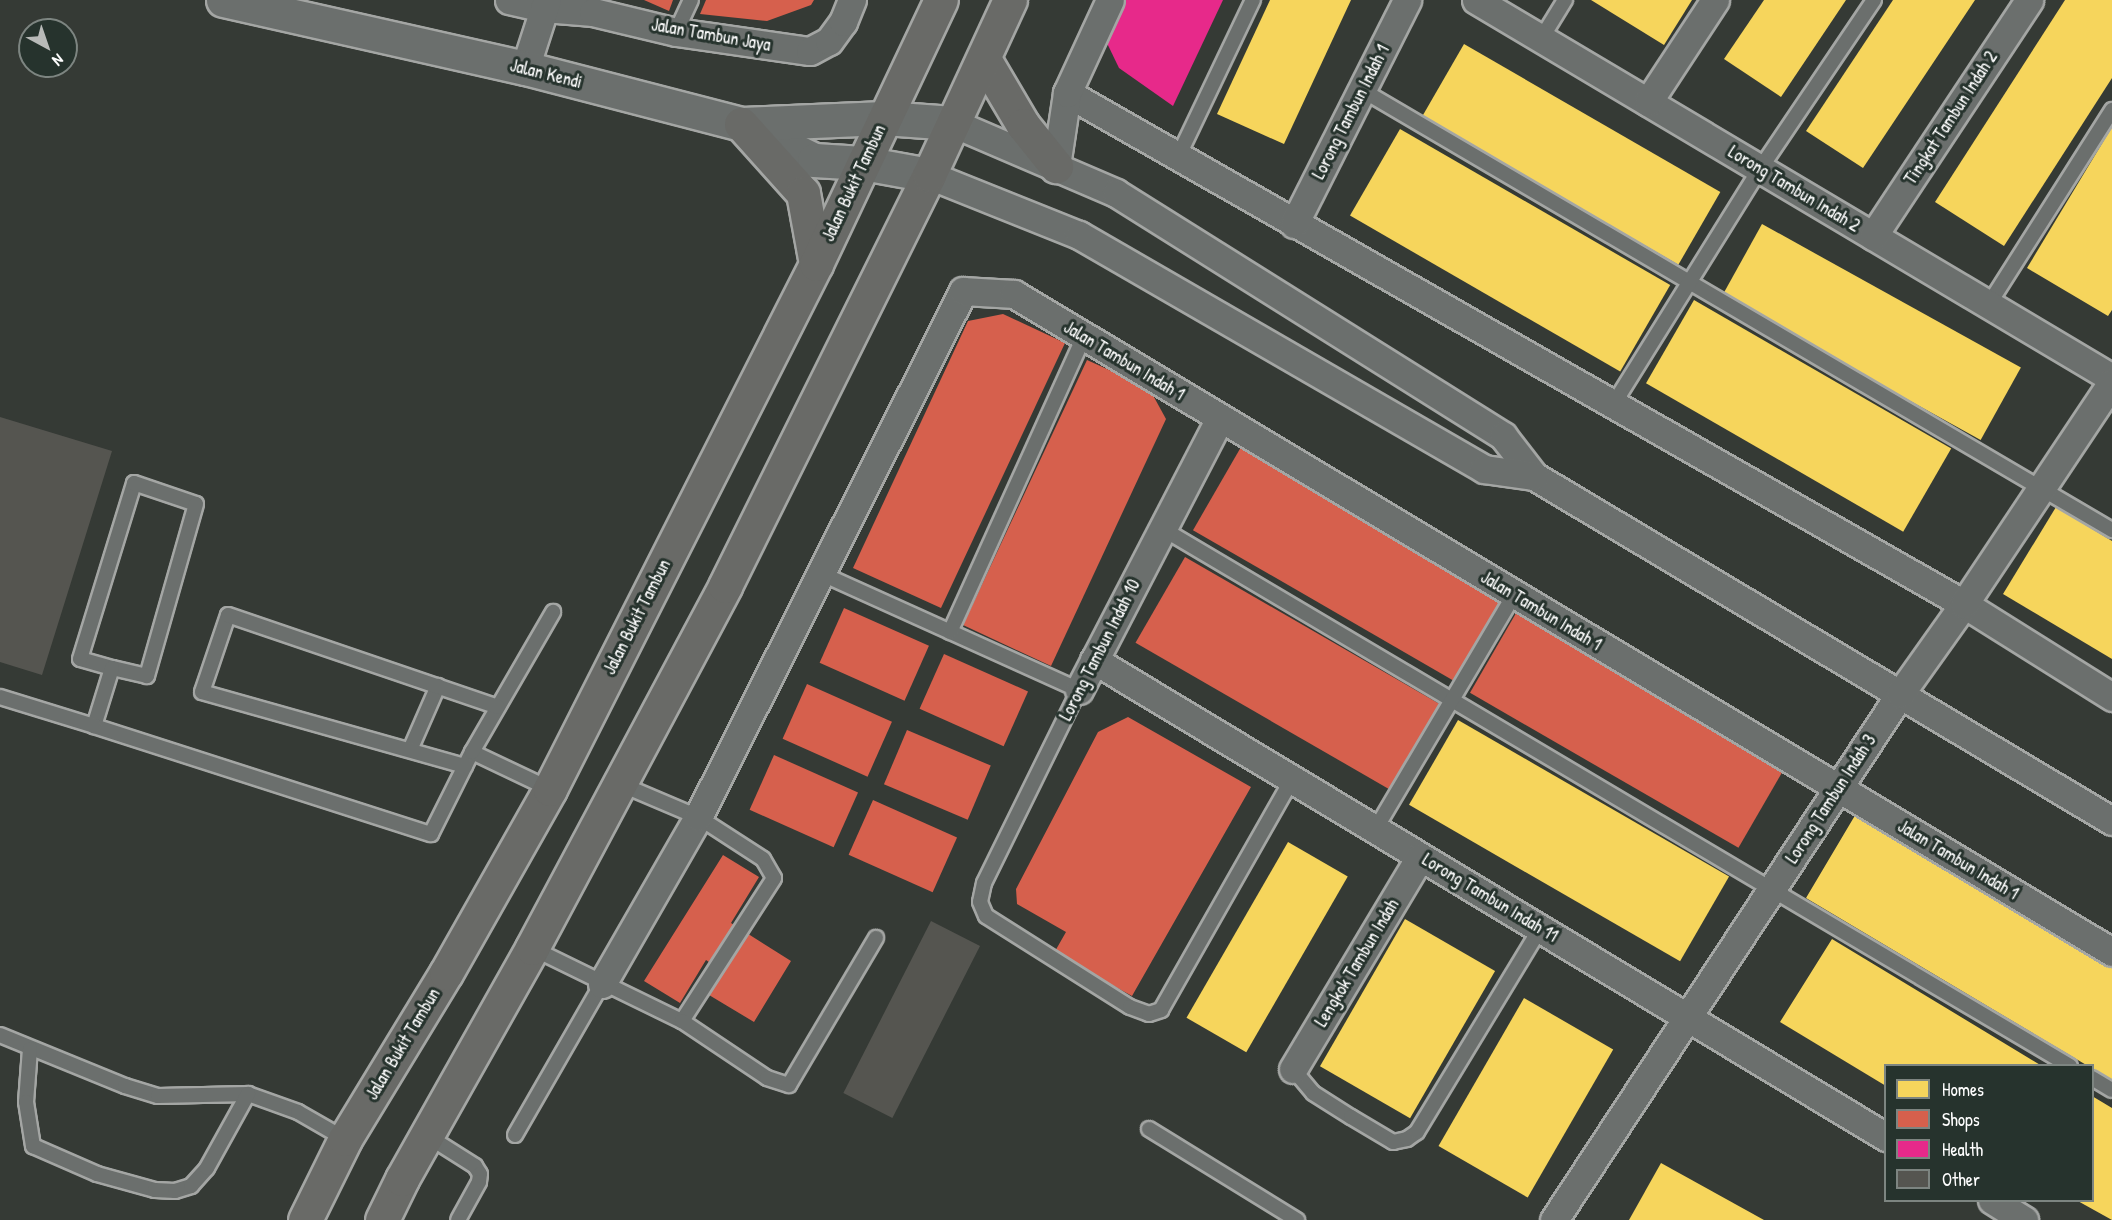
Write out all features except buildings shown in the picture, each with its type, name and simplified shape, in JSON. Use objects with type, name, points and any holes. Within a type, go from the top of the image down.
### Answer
[{"type":"main road","name":"Jalan Bukit Tambun","points":[[305,1220],[345,1139],[446,974],[550,789],[816,264],[940,0]]},
{"type":"main road","points":[[382,1220],[426,1135],[532,948],[725,586],[929,175],[1010,0]]},
{"type":"main road","points":[[984,59],[1023,125],[1056,166]]},
{"type":"main road","points":[[741,124],[803,193],[816,264]]},
{"type":"street","name":"Jalan Kendi","points":[[223,0],[525,68],[741,124],[814,160],[863,163]]},
{"type":"street","name":"Jalan Tambun Jaya","points":[[509,0],[593,12],[676,32],[810,51],[829,41],[843,22],[852,0]]},
{"type":"street","points":[[1056,166],[1066,93],[1110,0]]},
{"type":"street","name":"Lorong Tambun Indah 1","points":[[1294,224],[1407,0]]},
{"type":"street","name":"Lorong Tambun Indah 2","points":[[1476,0],[1989,304],[2112,380]]},
{"type":"street","points":[[1648,102],[1715,0]]},
{"type":"street","name":"Tingkat Tambun Indah 2","points":[[1873,236],[2029,0]]},
{"type":"street","points":[[525,68],[545,4]]},
{"type":"street","points":[[1066,93],[1964,604],[2112,698]]},
{"type":"street","points":[[741,124],[884,118],[953,123],[1116,193],[1503,436],[1534,476],[2112,821]]},
{"type":"street","points":[[863,163],[929,175],[1079,235],[1484,469],[1534,476]]},
{"type":"street","name":"Jalan Tambun Indah 1","points":[[820,573],[963,291],[1014,294],[2112,952]]},
{"type":"street","name":"Lorong Tambun Indah 3","points":[[1554,1220],[1837,788],[1964,604],[2112,380]]},
{"type":"street","name":"Lorong Tambun Indah 10","points":[[1079,690],[1220,418]]},
{"type":"street","points":[[602,984],[698,817],[820,573]]},
{"type":"street","name":"Lorong Tambun Indah 11","points":[[1094,660],[1884,1136]]},
{"type":"street","name":"Lengkok Tambun Indah","points":[[1293,1069],[1420,857]]},
{"type":"street","points":[[1995,1202],[2024,1220]]},
{"type":"lane","points":[[676,32],[691,0]]},
{"type":"lane","points":[[1178,157],[1253,0]]},
{"type":"lane","points":[[1541,39],[1565,0]]},
{"type":"lane","points":[[1613,405],[1760,169],[1874,0]]},
{"type":"lane","points":[[1362,90],[2112,530]]},
{"type":"lane","points":[[1989,304],[2112,110]]},
{"type":"lane","points":[[950,632],[1084,336]]},
{"type":"lane","points":[[134,483],[196,504],[147,676],[112,668],[80,659],[134,483]]},
{"type":"lane","points":[[1163,529],[2068,1064]]},
{"type":"lane","points":[[820,573],[1079,690]]},
{"type":"lane","points":[[1375,830],[1514,594]]},
{"type":"lane","points":[[0,697],[431,834],[472,752],[553,612]]},
{"type":"lane","points":[[465,766],[202,692],[228,615],[498,707]]},
{"type":"lane","points":[[93,726],[112,668]]},
{"type":"lane","points":[[410,750],[438,686]]},
{"type":"lane","name":"Lorong Tambun Indah 10","points":[[1079,690],[984,883],[980,902],[986,915],[1130,1007],[1149,1014],[1161,1010],[1292,779]]},
{"type":"lane","points":[[472,752],[550,789]]},
{"type":"lane","points":[[618,783],[698,817],[763,859],[774,878],[682,1021]]},
{"type":"lane","points":[[1293,1069],[1312,1093],[1351,1117],[1393,1142],[1407,1139],[1417,1132],[1540,929]]},
{"type":"lane","points":[[532,948],[682,1021],[767,1078],[789,1085],[876,938]]},
{"type":"lane","points":[[515,1135],[602,984]]},
{"type":"lane","points":[[0,1035],[125,1086],[158,1095],[248,1094],[298,1112],[345,1139]]},
{"type":"lane","points":[[30,1049],[26,1102],[33,1146],[97,1174],[155,1190],[175,1191],[191,1186],[207,1168],[248,1094]]},
{"type":"lane","points":[[2094,1079],[2112,1090]]},
{"type":"lane","points":[[1149,1129],[1297,1220]]},
{"type":"lane","points":[[426,1135],[475,1166],[480,1174],[458,1220]]}]
